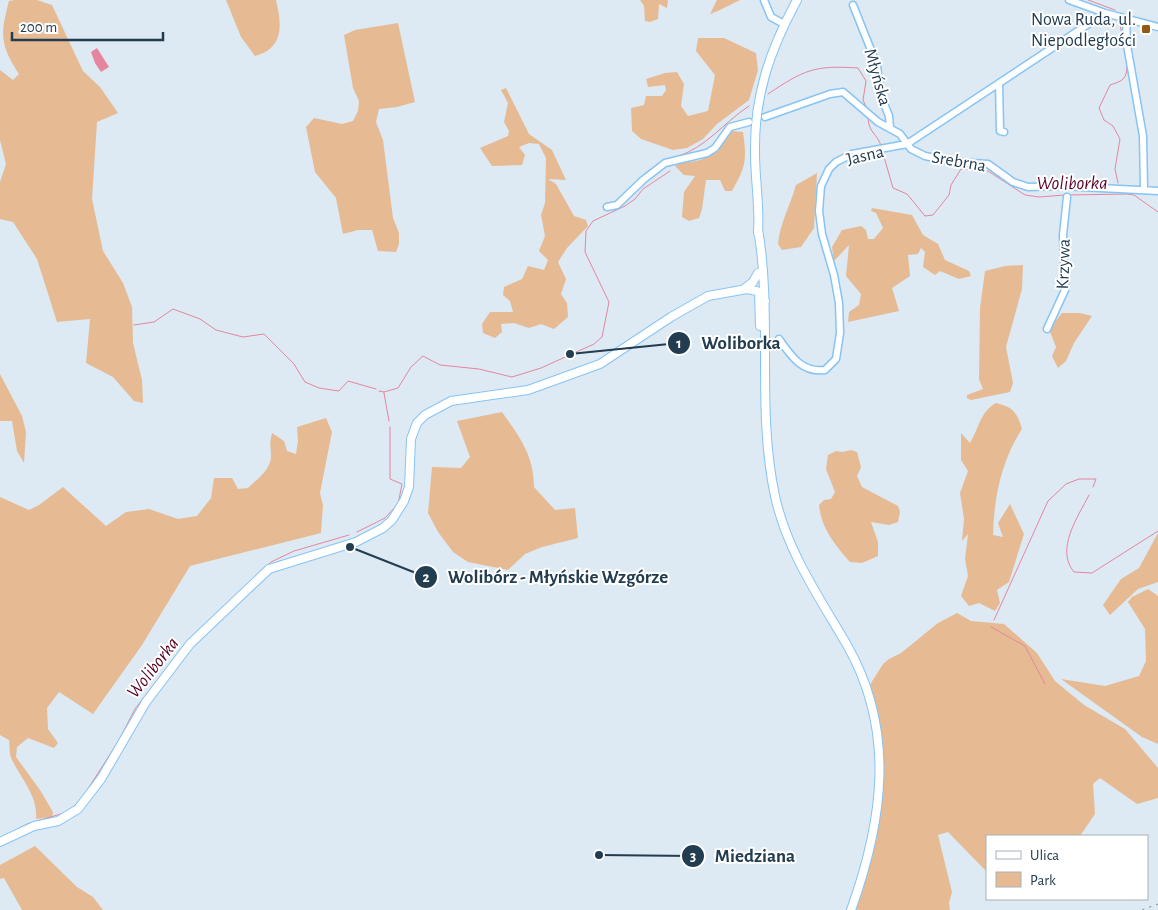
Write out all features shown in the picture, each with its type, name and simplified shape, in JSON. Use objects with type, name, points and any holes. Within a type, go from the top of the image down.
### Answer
[{"type":"main road","points":[[797,0],[771,52],[761,85],[757,112],[755,154],[758,297],[765,375],[769,460],[775,495],[784,529],[801,566],[848,647],[859,670],[872,708],[877,734],[881,772],[878,814],[868,858],[851,910]]},
{"type":"main road","points":[[758,229],[764,284],[758,297]]},
{"type":"main road","points":[[0,842],[34,826],[58,821],[78,809],[101,779],[146,702],[190,644],[269,569],[356,542],[383,528],[392,520],[404,501],[409,487],[411,439],[417,424],[425,415],[451,401],[528,390],[600,364],[690,305],[708,296],[744,289],[753,282],[758,273]]},
{"type":"main road","points":[[744,289],[758,297]]},
{"type":"main road","points":[[726,293],[758,297]]},
{"type":"street","points":[[764,0],[770,18],[784,24]]},
{"type":"street","points":[[1069,0],[1104,13],[1158,27]]},
{"type":"street","name":"Młyńska","points":[[853,5],[877,65],[880,94],[889,116],[890,128],[900,134],[907,144]]},
{"type":"street","name":"Jasna","points":[[779,339],[796,362],[810,370],[825,370],[836,359],[840,332],[839,304],[819,211],[821,186],[829,169],[836,162],[852,154],[907,144],[1104,13]]},
{"type":"street","points":[[1126,19],[1127,46],[1143,136],[1144,189]]},
{"type":"street","points":[[999,83],[1000,131],[1004,132]]},
{"type":"street","points":[[765,117],[840,92],[848,94],[871,116],[890,128]]},
{"type":"street","points":[[607,207],[616,205],[665,163],[707,153],[715,148],[730,128],[749,122]]},
{"type":"street","name":"Srebrna","points":[[907,144],[914,151],[941,160],[988,164],[1013,182],[1028,187],[1144,189],[1158,191]]},
{"type":"street","name":"Krzywa","points":[[1046,329],[1065,290],[1063,235],[1067,197]]},
{"type":"green space","points":[[37,0],[52,5],[83,71],[100,87],[118,113],[97,122],[92,199],[103,251],[123,283],[132,307],[133,343],[142,380],[143,403],[134,401],[113,377],[86,363],[90,319],[57,322],[37,259],[13,222],[0,219],[0,182],[6,164],[0,140],[0,70],[13,80],[19,74],[5,47],[3,31],[9,1]]},
{"type":"green space","points":[[226,0],[276,0],[280,27],[276,41],[271,47],[255,56],[241,37]]},
{"type":"green space","points":[[640,0],[668,0],[667,8],[659,4],[658,19],[650,22],[645,21],[644,6]]},
{"type":"green space","points":[[717,0],[740,0],[710,14]]},
{"type":"green space","points":[[398,23],[415,102],[379,109],[376,122],[383,140],[393,218],[399,233],[399,244],[396,252],[378,251],[372,230],[358,230],[343,234],[336,198],[315,172],[306,127],[314,118],[342,124],[353,121],[358,111],[359,101],[353,88],[344,35],[355,30]]},
{"type":"green space","points":[[698,38],[724,38],[756,53],[758,70],[749,100],[717,124],[703,139],[687,148],[673,150],[641,139],[632,131],[631,108],[644,105],[646,96],[662,96],[666,90],[665,85],[648,87],[646,79],[665,73],[677,72],[684,84],[681,106],[688,116],[708,111],[715,75],[696,51]]},
{"type":"green space","points":[[506,88],[529,134],[552,150],[566,180],[548,179],[556,184],[574,216],[586,220],[588,226],[567,248],[558,262],[566,279],[561,294],[567,303],[568,317],[554,329],[541,324],[529,328],[514,323],[501,324],[502,332],[495,338],[483,333],[482,324],[490,312],[513,312],[510,301],[503,295],[504,287],[522,279],[528,266],[544,270],[548,260],[539,251],[545,236],[541,215],[545,203],[546,158],[539,144],[529,143],[519,147],[525,155],[522,165],[492,166],[480,148],[508,136],[509,131],[504,122],[508,103],[501,90]]},
{"type":"green space","points":[[732,131],[743,132],[745,156],[743,169],[732,191],[725,191],[720,180],[706,180],[699,218],[689,221],[682,217],[684,192],[695,176],[684,175],[675,166],[701,160],[710,155]]},
{"type":"green space","points":[[817,173],[814,228],[801,247],[782,250],[778,244],[779,236],[796,185]]},
{"type":"green space","points":[[872,208],[912,215],[923,235],[938,244],[945,260],[969,271],[971,276],[959,279],[940,271],[935,275],[923,267],[925,252],[921,248],[918,254],[908,255],[910,276],[892,288],[899,311],[848,322],[849,312],[859,305],[861,294],[846,276],[849,245],[834,261],[832,247],[842,230],[861,226],[866,230],[868,239],[874,239],[883,228],[876,213],[871,211]]},
{"type":"green space","points":[[1023,265],[1022,289],[1006,347],[1013,383],[1010,392],[971,400],[967,398],[967,395],[983,389],[979,379],[980,308],[985,271],[1005,266]]},
{"type":"green space","points":[[1062,313],[1080,313],[1092,316],[1074,343],[1066,361],[1058,368],[1052,356],[1056,347],[1049,329]]},
{"type":"green space","points":[[0,374],[22,416],[26,432],[24,463],[17,451],[12,421],[0,421]]},
{"type":"green space","points":[[996,403],[1007,406],[1014,411],[1022,429],[1009,454],[1000,480],[995,507],[993,535],[1003,537],[998,523],[1010,504],[1024,534],[1009,582],[997,590],[1000,603],[995,611],[979,603],[969,606],[961,596],[968,576],[965,559],[968,534],[962,541],[964,519],[960,493],[968,471],[961,460],[961,433],[970,443],[986,411]]},
{"type":"green space","points":[[502,412],[524,446],[531,465],[534,487],[555,510],[575,508],[578,538],[542,547],[525,554],[508,570],[468,562],[453,552],[438,532],[428,513],[432,467],[461,468],[470,457],[457,421]]},
{"type":"green space","points":[[326,418],[332,432],[320,493],[323,505],[321,533],[190,566],[142,645],[93,714],[59,692],[47,708],[48,729],[58,743],[54,748],[28,738],[17,747],[16,757],[53,812],[52,817],[36,819],[32,795],[11,758],[9,740],[0,735],[0,497],[29,510],[63,487],[106,526],[126,512],[149,509],[178,519],[197,516],[211,498],[214,478],[232,478],[238,489],[248,488],[263,474],[269,466],[272,433],[284,441],[287,451],[296,454],[298,441],[297,427]]},
{"type":"green space","points":[[851,450],[857,452],[861,467],[857,476],[862,487],[898,506],[900,512],[898,522],[889,525],[871,522],[878,542],[878,556],[862,563],[850,562],[834,543],[826,529],[819,505],[824,500],[831,499],[835,492],[826,469],[828,455],[836,451]]},
{"type":"green space","points":[[1158,533],[1158,582],[1138,589],[1110,615],[1103,605],[1121,579],[1139,568]]},
{"type":"green space","points":[[1148,589],[1158,596],[1158,744],[1142,737],[1061,679],[1105,686],[1139,676],[1146,661],[1145,629],[1128,602],[1132,597]]},
{"type":"green space","points":[[957,613],[971,621],[1004,624],[1037,653],[1055,681],[1084,705],[1125,729],[1158,768],[1158,798],[1137,804],[1100,778],[1093,784],[1095,814],[1081,835],[986,835],[986,871],[948,832],[938,835],[952,892],[949,903],[950,910],[851,910],[862,880],[881,772],[866,691],[883,664],[901,653],[938,623]]},
{"type":"green space","points":[[35,846],[77,887],[93,897],[103,910],[22,910],[4,878],[0,879],[0,865]]},
{"type":"shaded area","points":[[97,48],[109,67],[101,72],[91,52]]},
{"type":"waterway","points":[[1088,0],[1115,10]]},
{"type":"waterway","points":[[1118,183],[1115,169],[1120,139],[1113,126],[1104,120],[1099,108],[1110,85],[1124,78],[1126,73],[1124,41],[1119,20]]},
{"type":"waterway","name":"Woliborka","points":[[768,94],[791,79],[810,71],[830,67],[858,68],[866,81],[863,100],[867,109]]},
{"type":"waterway","name":"Woliborka","points":[[676,157],[696,148],[749,106]]},
{"type":"waterway","name":"Woliborka","points":[[868,117],[871,130],[881,146]]},
{"type":"waterway","name":"Woliborka","points":[[882,150],[893,188],[907,194],[925,216],[933,215],[949,195],[951,185],[961,169],[988,171],[1025,195],[1039,197],[1065,195]]},
{"type":"waterway","name":"Woliborka","points":[[384,392],[398,388],[411,367],[423,356],[440,365],[479,369],[512,377],[541,368],[594,344],[602,337],[609,302],[585,252],[586,231],[593,221],[625,206],[635,199],[643,189],[670,171]]},
{"type":"waterway","name":"Woliborka","points":[[1069,195],[1134,195],[1158,212]]},
{"type":"waterway","points":[[134,325],[154,322],[173,309],[200,319],[216,330],[243,337],[264,334],[294,364],[305,382],[319,388],[339,391],[348,381],[376,389]]},
{"type":"waterway","name":"Woliborka","points":[[379,391],[384,392]]},
{"type":"waterway","name":"Woliborka","points":[[384,393],[389,421]]},
{"type":"waterway","name":"Woliborka","points":[[390,427],[390,479],[402,484],[398,504]]},
{"type":"waterway","points":[[994,620],[1048,501],[1066,484],[1079,479],[1096,479],[1093,487]]},
{"type":"waterway","points":[[1089,495],[1074,523],[1067,543],[1069,563],[1074,572],[1092,573],[1158,531]]},
{"type":"waterway","name":"Woliborka","points":[[357,532],[385,518],[395,507]]},
{"type":"waterway","name":"Woliborka","points":[[233,598],[271,562],[294,551],[349,535]]},
{"type":"waterway","points":[[991,627],[1025,646],[1045,684]]},
{"type":"waterway","name":"Woliborka","points":[[82,798],[118,742],[135,709],[189,639],[200,630]]},
{"type":"waterway","name":"Woliborka","points":[[72,808],[79,801]]},
{"type":"waterway","name":"Woliborka","points":[[5,836],[27,824],[64,813]]},
{"type":"railway","points":[[1142,910],[1158,904]]},
{"type":"place","name":"Nowa Ruda, ul. Niepodległości","points":[[1146,29]]},
{"type":"place","name":"Woliborka","points":[[570,354]]},
{"type":"place","name":"Wolibórz - Młyńskie Wzgórze","points":[[350,547]]},
{"type":"place","name":"Miedziana","points":[[599,855]]}]
